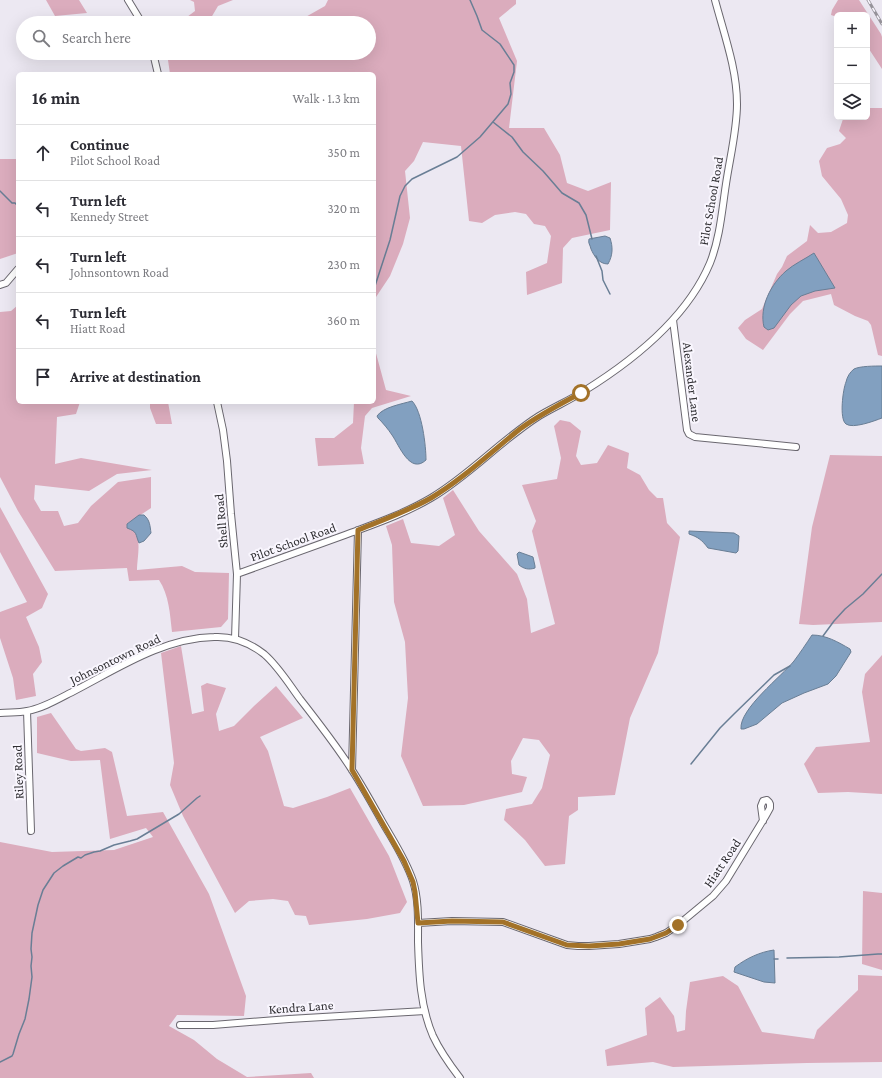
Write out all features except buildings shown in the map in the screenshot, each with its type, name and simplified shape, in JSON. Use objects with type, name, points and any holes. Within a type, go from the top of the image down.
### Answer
[{"type":"street","points":[[128,0],[138,16]]},
{"type":"street","name":"Pilot School Road","points":[[237,574],[358,530],[407,510],[431,498],[450,485],[521,428],[582,392],[631,359],[673,320],[698,284],[710,262],[717,241],[735,130],[737,106],[736,86],[731,59],[715,0]]},
{"type":"street","points":[[155,60],[158,72]]},
{"type":"street","points":[[0,285],[6,282],[16,272]]},
{"type":"street","name":"Alexander Lane","points":[[673,320],[687,430],[689,434],[695,437],[796,446]]},
{"type":"street","name":"Shell Road","points":[[217,404],[227,461],[237,574],[235,639]]},
{"type":"street","points":[[352,770],[358,530]]},
{"type":"street","name":"Johnsontown Road","points":[[0,713],[26,711],[47,705],[130,661],[173,643],[193,638],[225,637],[235,639],[250,645],[265,656],[280,672],[352,770],[404,861],[413,882],[415,892],[421,990],[428,1024],[438,1045],[460,1078]]},
{"type":"street","name":"Riley Road","points":[[26,711],[30,831]]},
{"type":"street","name":"Hiatt Road","points":[[418,923],[452,921],[503,922],[567,945],[578,946],[619,944],[650,939],[666,933],[678,925],[713,896],[726,881],[763,821]]},
{"type":"street","name":"Kendra Lane","points":[[180,1025],[213,1026],[289,1019],[425,1011]]},
{"type":"shaded area","points":[[46,0],[79,0],[87,13],[55,16]]},
{"type":"shaded area","points":[[190,0],[233,0],[218,6],[212,16],[188,16],[195,11],[194,2]]},
{"type":"shaded area","points":[[328,0],[516,0],[516,4],[499,18],[517,61],[509,128],[544,128],[560,155],[567,183],[588,191],[611,182],[610,230],[572,238],[563,248],[562,283],[527,295],[526,272],[547,263],[551,236],[545,226],[534,224],[526,214],[515,212],[495,215],[482,223],[469,221],[461,146],[423,142],[414,161],[405,171],[410,218],[403,244],[390,276],[376,297],[376,72],[170,72],[168,60],[376,60],[376,16],[307,16],[325,6]]},
{"type":"shaded area","points":[[838,0],[859,0],[867,12],[834,12],[834,16],[831,15],[832,10]]},
{"type":"shaded area","points":[[870,17],[882,37],[882,69],[870,51]]},
{"type":"shaded area","points":[[870,108],[882,108],[882,356],[878,355],[871,325],[868,321],[834,305],[831,294],[803,301],[790,314],[763,350],[746,339],[738,328],[745,320],[762,309],[777,274],[787,256],[807,241],[810,225],[818,233],[831,232],[847,223],[848,215],[841,199],[822,176],[819,161],[827,148],[840,144],[846,138],[839,131],[843,120],[870,120]]},
{"type":"shaded area","points":[[0,159],[16,159],[16,254],[0,259]]},
{"type":"shaded area","points":[[16,307],[16,404],[79,404],[76,414],[57,417],[55,464],[81,458],[152,470],[117,474],[89,491],[35,485],[34,499],[41,511],[58,511],[64,526],[78,523],[91,506],[118,482],[151,477],[151,508],[127,524],[135,531],[139,546],[137,570],[182,566],[195,572],[229,573],[228,619],[221,627],[172,632],[167,598],[159,580],[129,581],[127,568],[55,571],[18,511],[0,477],[0,312],[11,311]]},
{"type":"shaded area","points":[[376,353],[386,390],[411,396],[372,408],[365,416],[361,448],[364,464],[318,466],[315,438],[334,438],[353,423],[354,404],[376,404]]},
{"type":"shaded area","points":[[150,404],[168,404],[172,424],[156,424]]},
{"type":"shaded area","points":[[560,420],[570,422],[581,431],[576,456],[581,465],[597,463],[608,445],[629,453],[627,468],[640,475],[649,490],[657,498],[663,498],[667,523],[680,537],[658,653],[630,718],[615,795],[578,797],[578,810],[569,816],[565,864],[545,866],[525,840],[504,820],[506,809],[532,804],[542,788],[550,755],[539,740],[523,738],[511,761],[512,774],[527,777],[522,792],[464,805],[423,806],[401,756],[408,698],[405,642],[394,602],[392,545],[386,526],[403,519],[411,543],[439,546],[455,535],[443,498],[453,490],[479,531],[517,574],[527,599],[531,633],[555,624],[532,531],[536,521],[522,485],[557,479],[561,458],[554,426]]},
{"type":"shaded area","points":[[830,455],[882,456],[882,622],[813,625],[799,624],[812,527]]},
{"type":"shaded area","points":[[0,507],[48,594],[42,608],[26,617],[39,647],[42,662],[33,674],[36,696],[16,700],[13,678],[0,638],[0,612],[27,602],[0,552]]},
{"type":"shaded area","points":[[181,646],[192,714],[204,711],[201,686],[207,683],[226,688],[216,714],[219,731],[234,726],[276,686],[303,718],[260,737],[268,751],[284,806],[293,808],[350,788],[389,856],[407,902],[400,913],[367,919],[309,925],[306,916],[295,915],[288,901],[273,899],[249,901],[235,913],[183,816],[170,785],[174,763],[161,653]]},
{"type":"shaded area","points":[[882,655],[882,794],[848,792],[818,793],[804,764],[816,747],[870,742],[862,692],[865,674]]},
{"type":"shaded area","points":[[51,713],[76,749],[81,751],[105,748],[112,752],[127,816],[163,812],[209,894],[246,996],[244,1016],[177,1015],[169,1026],[194,1040],[217,1059],[247,1077],[311,1073],[314,1078],[0,1078],[0,842],[52,852],[114,850],[153,837],[146,828],[110,839],[100,760],[71,761],[37,753],[37,717]]},
{"type":"shaded area","points":[[863,891],[882,893],[882,970],[862,964]]},
{"type":"shaded area","points":[[858,975],[882,976],[882,1062],[673,1067],[653,1062],[607,1066],[605,1050],[647,1035],[645,1008],[660,997],[674,1016],[677,1032],[685,1030],[690,982],[723,976],[738,986],[762,1032],[814,1039],[817,1030],[858,990]]},
{"type":"water","points":[[605,236],[610,238],[612,245],[612,254],[608,264],[602,263],[595,257],[589,242],[589,239]]},
{"type":"water","points":[[814,253],[835,288],[815,291],[801,296],[791,305],[774,328],[768,330],[764,327],[763,312],[771,289],[786,271]]},
{"type":"water","points":[[868,366],[882,366],[882,418],[869,423],[853,426],[846,424],[843,416],[842,404],[847,378],[854,369]]},
{"type":"water","points":[[412,401],[421,420],[424,438],[426,460],[420,464],[415,464],[406,457],[377,416],[388,408]]},
{"type":"water","points":[[139,515],[144,515],[147,519],[151,533],[144,541],[139,543],[136,534],[127,528],[127,524]]},
{"type":"water","points":[[689,531],[734,533],[739,536],[738,551],[736,553],[708,548],[700,539],[689,534]]},
{"type":"water","points":[[519,552],[533,557],[535,568],[527,569],[519,565],[517,554]]},
{"type":"water","points":[[812,635],[817,635],[836,641],[850,649],[851,652],[836,676],[828,684],[782,703],[757,724],[741,729],[742,721],[747,712],[762,693],[794,661]]},
{"type":"water","points":[[774,950],[775,983],[764,982],[734,972],[735,967],[749,958]]},
{"type":"waterway","points":[[376,283],[390,240],[400,196],[405,186],[412,179],[457,157],[480,137],[508,104],[511,94],[510,83],[514,72],[514,65],[500,44],[482,30],[470,0]]},
{"type":"waterway","points":[[493,122],[512,137],[523,152],[543,171],[562,193],[579,203],[586,215],[592,239]]},
{"type":"waterway","points":[[0,191],[12,203],[16,204]]},
{"type":"waterway","points":[[596,256],[602,271],[603,280],[610,294]]},
{"type":"waterway","points":[[823,636],[845,609],[863,594],[882,574]]},
{"type":"waterway","points":[[691,764],[720,728],[734,714],[774,675],[790,666]]},
{"type":"waterway","points":[[0,1062],[12,1056],[25,1019],[32,977],[32,933],[43,890],[54,873],[78,857],[81,858],[85,855],[114,845],[137,839],[179,814],[200,796]]},
{"type":"waterway","points":[[787,958],[882,954]]},
{"type":"railway","points":[[868,0],[882,24]]},
{"type":"route","points":[[581,393],[539,416],[521,428],[450,485],[431,498],[395,516],[358,530],[352,770],[404,861],[413,882],[417,903],[418,923],[452,921],[503,922],[567,945],[578,946],[619,944],[650,939],[666,933],[678,925]]}]
